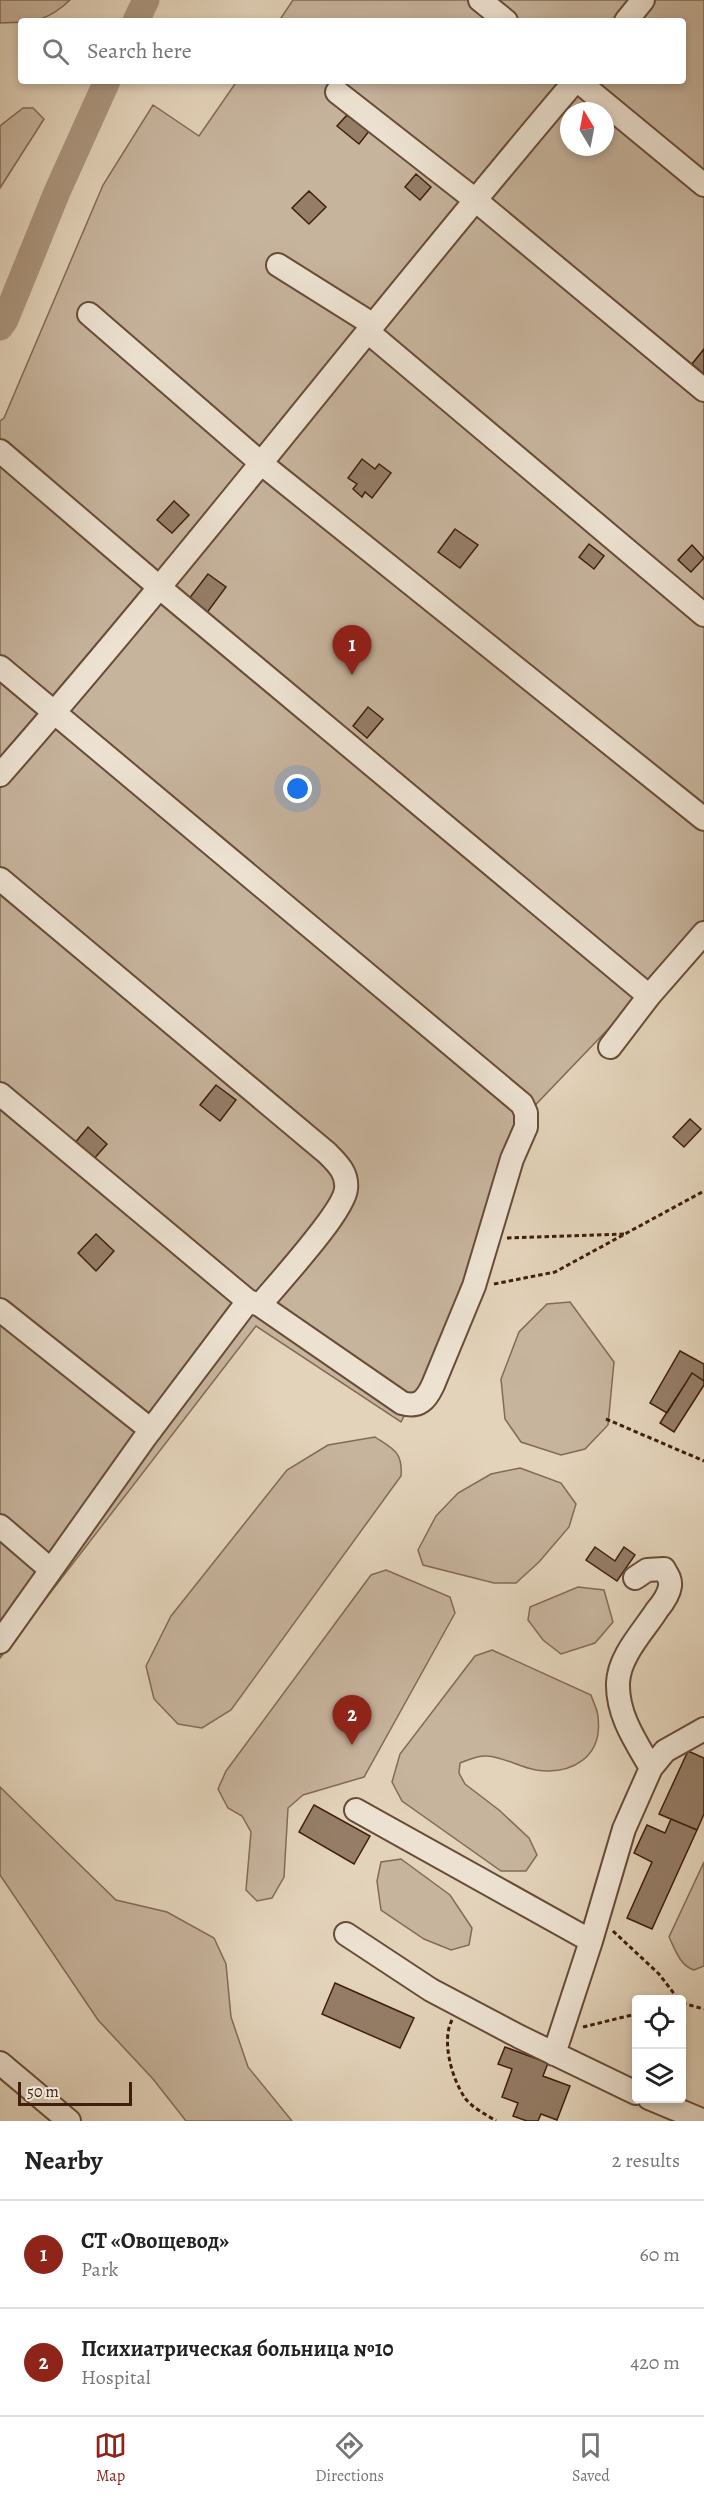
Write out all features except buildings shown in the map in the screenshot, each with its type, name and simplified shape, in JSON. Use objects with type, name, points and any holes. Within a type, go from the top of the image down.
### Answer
[{"type":"street","points":[[480,0],[502,18]]},
{"type":"street","points":[[628,18],[643,0]]},
{"type":"street","points":[[0,775],[262,464],[369,327],[474,199],[573,84]]},
{"type":"street","points":[[580,84],[704,186]]},
{"type":"street","points":[[337,92],[474,199],[704,390]]},
{"type":"street","points":[[278,265],[369,327],[704,615]]},
{"type":"street","points":[[89,314],[262,464],[704,819]]},
{"type":"street","points":[[0,451],[159,588],[649,996]]},
{"type":"street","points":[[0,667],[522,1104],[526,1113],[526,1127],[512,1159],[474,1286],[427,1399],[408,1405],[254,1303],[0,1094]]},
{"type":"street","points":[[0,879],[318,1145],[342,1168],[346,1189],[335,1214],[254,1303],[151,1430],[0,1642]]},
{"type":"street","points":[[610,1047],[649,996],[704,933]]},
{"type":"street","points":[[0,1310],[151,1430]]},
{"type":"street","points":[[0,1526],[51,1570]]},
{"type":"street","points":[[634,1578],[647,1570],[664,1569],[669,1577],[670,1586],[664,1600],[626,1656],[618,1680],[619,1701],[628,1728],[651,1768]]},
{"type":"street","points":[[557,2043],[591,1941],[624,1829],[651,1768],[665,1751],[704,1729]]},
{"type":"street","points":[[356,1810],[591,1941]]},
{"type":"street","points":[[346,1934],[431,1990],[460,2006],[557,2043],[632,2090]]},
{"type":"street","points":[[0,2064],[69,2121]]},
{"type":"street","points":[[661,2103],[704,2121]]},
{"type":"path","points":[[474,1286],[555,1272],[704,1191]]},
{"type":"path","points":[[487,1238],[628,1234]]},
{"type":"path","points":[[606,1419],[704,1461]]},
{"type":"path","points":[[598,1917],[658,1974],[675,1995]]},
{"type":"path","points":[[686,2004],[704,2009]]},
{"type":"path","points":[[460,2006],[449,2027],[448,2057],[465,2099],[496,2121]]},
{"type":"path","points":[[557,2043],[632,2015]]},
{"type":"shaded area","points":[[0,0],[70,0],[43,18],[18,18],[18,22],[0,23]]},
{"type":"shaded area","points":[[293,0],[704,0],[704,929],[522,1119],[462,1304],[401,1422],[256,1326],[0,1658],[0,421],[4,418],[103,185],[153,105],[199,136],[235,84],[686,84],[686,18],[281,18]]},
{"type":"shaded area","points":[[23,108],[33,108],[44,119],[0,188],[0,126]]},
{"type":"shaded area","points":[[570,1302],[614,1362],[608,1425],[585,1449],[561,1455],[521,1442],[505,1419],[501,1379],[519,1332],[547,1304]]},
{"type":"shaded area","points":[[375,1437],[396,1452],[400,1461],[401,1476],[231,1710],[202,1728],[178,1724],[154,1699],[146,1666],[171,1616],[287,1470],[328,1445]]},
{"type":"shaded area","points":[[520,1468],[561,1483],[576,1504],[569,1527],[539,1562],[516,1583],[494,1583],[423,1565],[418,1550],[436,1516],[458,1493],[491,1474]]},
{"type":"shaded area","points":[[386,1570],[450,1597],[455,1613],[364,1777],[303,1795],[288,1808],[284,1877],[272,1898],[257,1901],[246,1890],[251,1832],[242,1816],[228,1808],[218,1789],[226,1771],[371,1575]]},
{"type":"shaded area","points":[[578,1587],[604,1590],[613,1622],[595,1643],[561,1654],[543,1640],[528,1620],[530,1607]]},
{"type":"shaded area","points":[[492,1650],[591,1695],[598,1714],[595,1743],[590,1753],[573,1766],[549,1771],[536,1770],[499,1758],[484,1756],[460,1763],[459,1773],[465,1784],[499,1810],[529,1838],[537,1855],[526,1871],[501,1871],[402,1801],[392,1782],[400,1754],[475,1656]]},
{"type":"shaded area","points":[[0,1787],[116,1900],[167,1912],[214,1938],[226,1964],[231,2017],[248,2067],[292,2121],[186,2121],[153,2079],[98,2020],[0,1875]]},
{"type":"shaded area","points":[[401,1859],[450,1895],[472,1928],[469,1945],[451,1950],[424,1939],[381,1910],[377,1881],[381,1862]]},
{"type":"shaded area","points":[[704,1862],[704,1966],[694,1970],[685,1965],[669,1937]]},
{"type":"waterway","points":[[137,18],[146,0]]},
{"type":"waterway","points":[[0,327],[106,84]]},
{"type":"place","name":"СТ «Овощевод»","points":[[352,675]]},
{"type":"place","name":"Психиатрическая больница №10","points":[[352,1745]]}]
